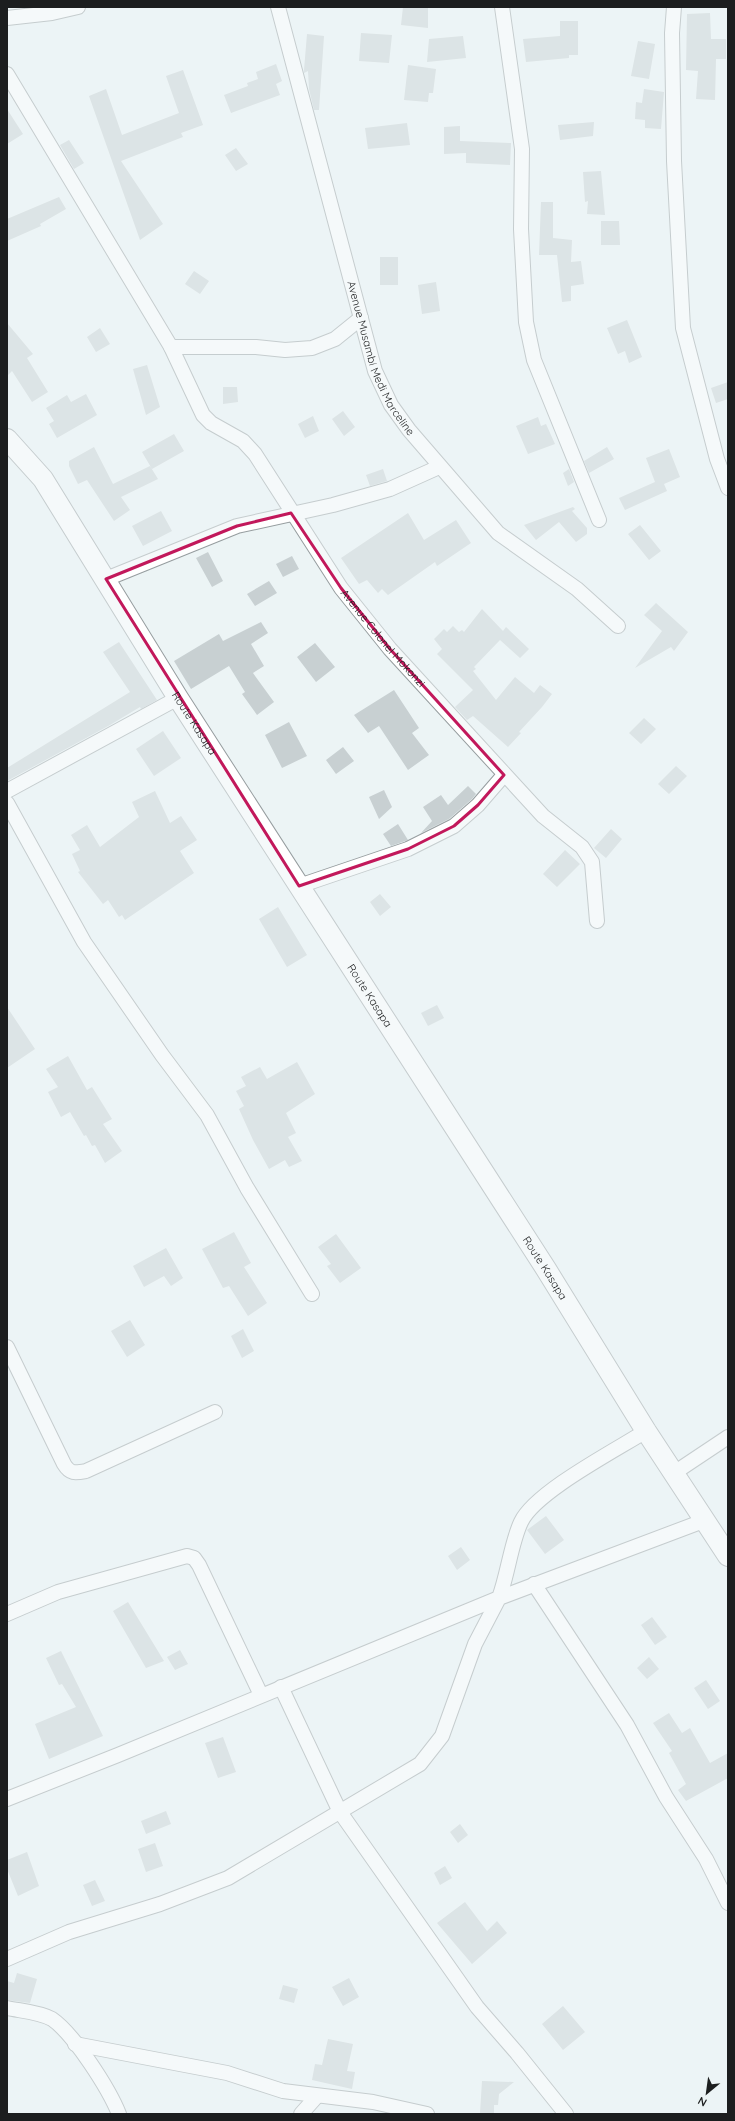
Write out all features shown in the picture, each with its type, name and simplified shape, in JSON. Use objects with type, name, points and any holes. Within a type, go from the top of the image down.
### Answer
[{"type":"main road","name":"Route Kasapa","points":[[7,439],[43,479],[178,698],[546,1269],[646,1432],[706,1520],[728,1556]]},
{"type":"street","points":[[7,18],[52,13],[78,7]]},
{"type":"street","name":"Avenue Musambi Medi Marceline","points":[[278,7],[361,318],[376,371],[390,405],[439,466],[498,533],[577,589],[618,626]]},
{"type":"street","points":[[502,7],[522,149],[521,229],[526,322],[534,360],[599,520]]},
{"type":"street","points":[[674,7],[672,33],[674,161],[683,328],[717,459],[728,488]]},
{"type":"street","name":"Avenue Colonel Mokonzi","points":[[7,74],[170,347],[203,415],[211,423],[243,441],[251,450],[341,588],[390,649],[504,775],[544,816],[582,847],[592,862],[597,921]]},
{"type":"street","points":[[170,347],[256,347],[286,350],[312,348],[335,339],[361,318]]},
{"type":"street","points":[[106,579],[237,526],[333,505],[390,489],[439,466]]},
{"type":"street","points":[[7,791],[178,698]]},
{"type":"street","points":[[299,886],[408,849],[454,826],[478,805],[504,775]]},
{"type":"street","points":[[7,803],[84,942],[162,1055],[207,1115],[247,1188],[312,1294]]},
{"type":"street","points":[[7,1347],[67,1470],[73,1473],[86,1471],[215,1412]]},
{"type":"street","points":[[7,1959],[69,1932],[160,1904],[228,1878],[420,1764],[442,1736],[475,1644],[506,1579],[522,1521],[540,1499],[646,1432]]},
{"type":"street","points":[[674,1473],[728,1438]]},
{"type":"street","points":[[7,1799],[118,1755],[498,1598],[706,1520]]},
{"type":"street","points":[[7,1614],[58,1592],[187,1556],[194,1558],[199,1565],[261,1695]]},
{"type":"street","points":[[534,1584],[627,1725],[666,1798],[706,1859],[728,1903]]},
{"type":"street","points":[[280,1687],[340,1812],[477,2007],[517,2053],[566,2114]]},
{"type":"street","points":[[7,2008],[42,2015],[51,2019],[60,2026],[75,2044],[113,2099],[119,2114]]},
{"type":"street","points":[[75,2044],[228,2073],[283,2091],[373,2102],[427,2114]]},
{"type":"street","points":[[302,2114],[317,2096]]},
{"type":"highlighted area","points":[[291,513],[341,588],[390,649],[504,775],[478,805],[454,826],[408,849],[299,886],[106,579],[237,526]]},
{"type":"building","points":[[403,7],[428,7],[428,28],[401,25]]},
{"type":"building","points":[[710,13],[711,39],[726,39],[726,59],[716,59],[715,100],[696,99],[698,71],[686,70],[687,14]]},
{"type":"building","points":[[560,21],[578,21],[578,55],[569,55],[569,58],[526,62],[523,39],[560,36]]},
{"type":"building","points":[[361,33],[392,35],[389,63],[359,61]]},
{"type":"building","points":[[307,34],[324,36],[319,110],[314,110],[309,89],[308,71],[304,73]]},
{"type":"building","points":[[463,36],[466,58],[427,62],[429,39]]},
{"type":"building","points":[[638,41],[655,44],[649,79],[631,76]]},
{"type":"building","points":[[276,64],[282,81],[276,84],[280,95],[231,113],[224,95],[248,86],[247,83],[258,79],[256,72]]},
{"type":"building","points":[[408,65],[436,69],[433,93],[429,93],[428,102],[404,100]]},
{"type":"building","points":[[183,70],[203,125],[181,133],[183,137],[121,161],[163,224],[140,240],[89,96],[106,89],[122,135],[179,113],[166,76]]},
{"type":"building","points":[[644,89],[664,92],[661,129],[645,128],[645,120],[635,119],[636,102],[642,103]]},
{"type":"building","points":[[7,109],[23,134],[7,144]]},
{"type":"building","points":[[594,122],[593,136],[560,140],[558,125]]},
{"type":"building","points":[[407,123],[410,145],[368,149],[365,128]]},
{"type":"building","points":[[460,126],[460,141],[511,143],[510,165],[466,163],[466,153],[444,154],[444,127]]},
{"type":"building","points":[[69,140],[84,163],[74,169],[60,145]]},
{"type":"building","points":[[236,148],[248,164],[236,171],[225,155]]},
{"type":"building","points":[[601,171],[605,215],[587,214],[588,201],[585,202],[583,172]]},
{"type":"building","points":[[59,197],[66,209],[40,224],[41,226],[7,241],[7,219]]},
{"type":"building","points":[[541,202],[553,202],[553,238],[572,240],[571,262],[581,261],[584,284],[571,286],[571,301],[562,302],[557,255],[539,255]]},
{"type":"building","points":[[601,221],[619,221],[620,245],[601,245]]},
{"type":"building","points":[[380,257],[398,257],[398,285],[380,285]]},
{"type":"building","points":[[194,271],[209,281],[200,294],[185,284]]},
{"type":"building","points":[[436,282],[440,311],[422,314],[418,285]]},
{"type":"building","points":[[627,320],[642,357],[629,363],[625,351],[618,354],[607,328]]},
{"type":"building","points":[[7,323],[33,354],[27,358],[48,392],[32,402],[12,371],[7,376]]},
{"type":"building","points":[[100,328],[110,344],[96,352],[87,337]]},
{"type":"building","points":[[147,365],[160,407],[146,415],[133,369]]},
{"type":"building","points":[[728,382],[728,399],[716,403],[711,388]]},
{"type":"building","points":[[223,387],[237,387],[238,402],[223,404]]},
{"type":"building","points":[[86,394],[97,415],[57,438],[49,424],[54,421],[46,408],[67,395],[71,402]]},
{"type":"building","points":[[343,411],[355,427],[344,436],[332,419]]},
{"type":"building","points":[[313,416],[319,431],[305,438],[298,424]]},
{"type":"building","points":[[538,417],[541,426],[546,424],[555,444],[528,454],[516,426]]},
{"type":"building","points":[[174,434],[184,451],[152,469],[142,452]]},
{"type":"building","points":[[94,447],[113,484],[150,466],[158,479],[121,497],[130,510],[114,521],[87,480],[78,484],[69,466],[69,461]]},
{"type":"building","points":[[607,447],[614,459],[589,473],[584,461]]},
{"type":"building","points":[[669,449],[680,477],[664,484],[667,491],[625,510],[619,498],[655,482],[646,458]]},
{"type":"building","points":[[383,469],[387,481],[370,486],[366,475]]},
{"type":"building","points":[[569,469],[574,482],[568,486],[563,473]]},
{"type":"building","points":[[573,507],[575,509],[572,511],[587,528],[587,534],[576,542],[559,522],[536,540],[524,525]]},
{"type":"building","points":[[161,511],[172,531],[143,546],[132,526]]},
{"type":"building","points":[[408,513],[424,540],[456,520],[471,543],[437,566],[435,562],[388,595],[382,589],[378,593],[367,580],[359,584],[341,558]]},
{"type":"building","points":[[640,525],[661,551],[649,560],[628,534]]},
{"type":"building","points":[[208,552],[223,581],[212,587],[196,558]]},
{"type":"building","points":[[292,556],[299,569],[283,577],[276,564]]},
{"type":"building","points":[[269,581],[277,593],[255,606],[247,594]]},
{"type":"building","points":[[656,603],[688,632],[674,651],[671,647],[635,668],[662,631],[644,615]]},
{"type":"building","points":[[482,609],[503,631],[506,627],[529,649],[520,658],[500,640],[474,667],[476,669],[473,671],[496,700],[515,677],[534,693],[540,685],[552,694],[508,747],[473,716],[467,720],[455,707],[473,690],[437,654],[442,649],[434,639],[444,629],[447,632],[453,626],[459,632],[462,630],[464,632]]},
{"type":"building","points":[[261,622],[268,633],[251,644],[264,666],[253,673],[274,702],[257,715],[242,694],[245,692],[229,666],[191,689],[174,661],[219,634],[223,641]]},
{"type":"building","points":[[119,642],[157,700],[141,709],[140,707],[7,781],[7,768],[130,692],[103,652]]},
{"type":"building","points":[[315,643],[335,667],[316,682],[297,657]]},
{"type":"building","points":[[394,690],[419,728],[412,733],[429,755],[408,770],[379,726],[368,733],[354,715]]},
{"type":"building","points":[[644,718],[656,729],[641,744],[629,733]]},
{"type":"building","points":[[289,722],[307,756],[282,768],[265,735]]},
{"type":"building","points":[[163,731],[181,758],[154,776],[136,749]]},
{"type":"building","points":[[343,747],[354,761],[336,774],[326,760]]},
{"type":"building","points":[[676,766],[687,776],[669,794],[658,784]]},
{"type":"building","points":[[468,786],[476,794],[472,799],[449,819],[421,833],[432,821],[423,807],[441,795],[448,805]]},
{"type":"building","points":[[384,790],[392,807],[379,819],[369,797]]},
{"type":"building","points":[[155,791],[170,823],[181,816],[197,840],[180,851],[194,873],[125,920],[122,915],[119,917],[108,900],[103,904],[78,872],[80,871],[72,854],[80,850],[71,835],[87,825],[100,847],[139,817],[132,802]]},
{"type":"building","points":[[398,824],[408,840],[391,846],[383,834]]},
{"type":"building","points":[[611,829],[622,839],[606,858],[594,848]]},
{"type":"building","points":[[565,850],[580,864],[557,887],[543,874]]},
{"type":"building","points":[[380,894],[391,907],[380,916],[370,902]]},
{"type":"building","points":[[278,907],[307,955],[287,967],[259,919]]},
{"type":"building","points":[[437,1005],[444,1018],[428,1026],[421,1013]]},
{"type":"building","points":[[7,1007],[35,1049],[7,1068]]},
{"type":"building","points":[[68,1056],[87,1090],[92,1087],[112,1119],[103,1124],[122,1151],[105,1163],[95,1145],[92,1146],[86,1135],[84,1136],[70,1112],[61,1117],[48,1092],[58,1087],[46,1069]]},
{"type":"building","points":[[297,1062],[315,1094],[286,1113],[296,1133],[288,1137],[302,1161],[289,1167],[285,1160],[269,1169],[253,1140],[239,1109],[244,1106],[236,1091],[246,1086],[241,1077],[260,1067],[267,1079]]},
{"type":"building","points":[[234,1232],[251,1263],[244,1267],[267,1303],[248,1316],[229,1286],[223,1288],[202,1249]]},
{"type":"building","points":[[336,1234],[361,1268],[340,1283],[327,1266],[331,1264],[318,1247]]},
{"type":"building","points":[[166,1248],[183,1278],[171,1286],[164,1276],[144,1287],[133,1266]]},
{"type":"building","points":[[130,1320],[145,1345],[127,1357],[111,1331]]},
{"type":"building","points":[[243,1329],[254,1351],[242,1358],[231,1336]]},
{"type":"building","points":[[546,1516],[564,1540],[545,1554],[527,1530]]},
{"type":"building","points":[[461,1547],[470,1560],[457,1570],[448,1556]]},
{"type":"building","points":[[128,1602],[164,1661],[146,1668],[113,1611]]},
{"type":"building","points":[[652,1617],[667,1637],[655,1645],[641,1625]]},
{"type":"building","points":[[180,1650],[188,1664],[175,1670],[167,1657]]},
{"type":"building","points":[[61,1651],[103,1736],[49,1759],[35,1724],[76,1707],[62,1684],[59,1685],[46,1658]]},
{"type":"building","points":[[649,1657],[659,1669],[647,1679],[637,1668]]},
{"type":"building","points":[[706,1680],[720,1701],[708,1709],[694,1688]]},
{"type":"building","points":[[669,1713],[682,1733],[690,1728],[710,1763],[728,1753],[728,1778],[686,1801],[678,1790],[686,1784],[669,1753],[672,1751],[653,1723]]},
{"type":"building","points":[[223,1737],[236,1772],[218,1778],[205,1743]]},
{"type":"building","points":[[166,1811],[171,1824],[146,1834],[141,1821]]},
{"type":"building","points":[[460,1824],[468,1835],[458,1843],[450,1832]]},
{"type":"building","points":[[155,1843],[163,1866],[146,1872],[138,1849]]},
{"type":"building","points":[[27,1852],[39,1886],[18,1896],[7,1869],[7,1860]]},
{"type":"building","points":[[445,1866],[452,1878],[440,1885],[434,1873]]},
{"type":"building","points":[[95,1880],[105,1901],[92,1906],[83,1885]]},
{"type":"building","points":[[465,1902],[487,1931],[497,1921],[507,1933],[472,1964],[437,1923]]},
{"type":"building","points":[[17,1973],[37,1979],[30,2003],[7,2000],[7,1981],[14,1983]]},
{"type":"building","points":[[349,1978],[359,1997],[343,2006],[332,1987]]},
{"type":"building","points":[[283,1985],[298,1989],[294,2003],[279,1999]]},
{"type":"building","points":[[563,2006],[585,2032],[563,2050],[542,2024]]},
{"type":"building","points":[[328,2039],[353,2044],[347,2071],[355,2072],[352,2089],[312,2080],[315,2064],[322,2065]]},
{"type":"building","points":[[482,2081],[514,2082],[499,2094],[498,2105],[494,2105],[494,2114],[480,2113]]}]
